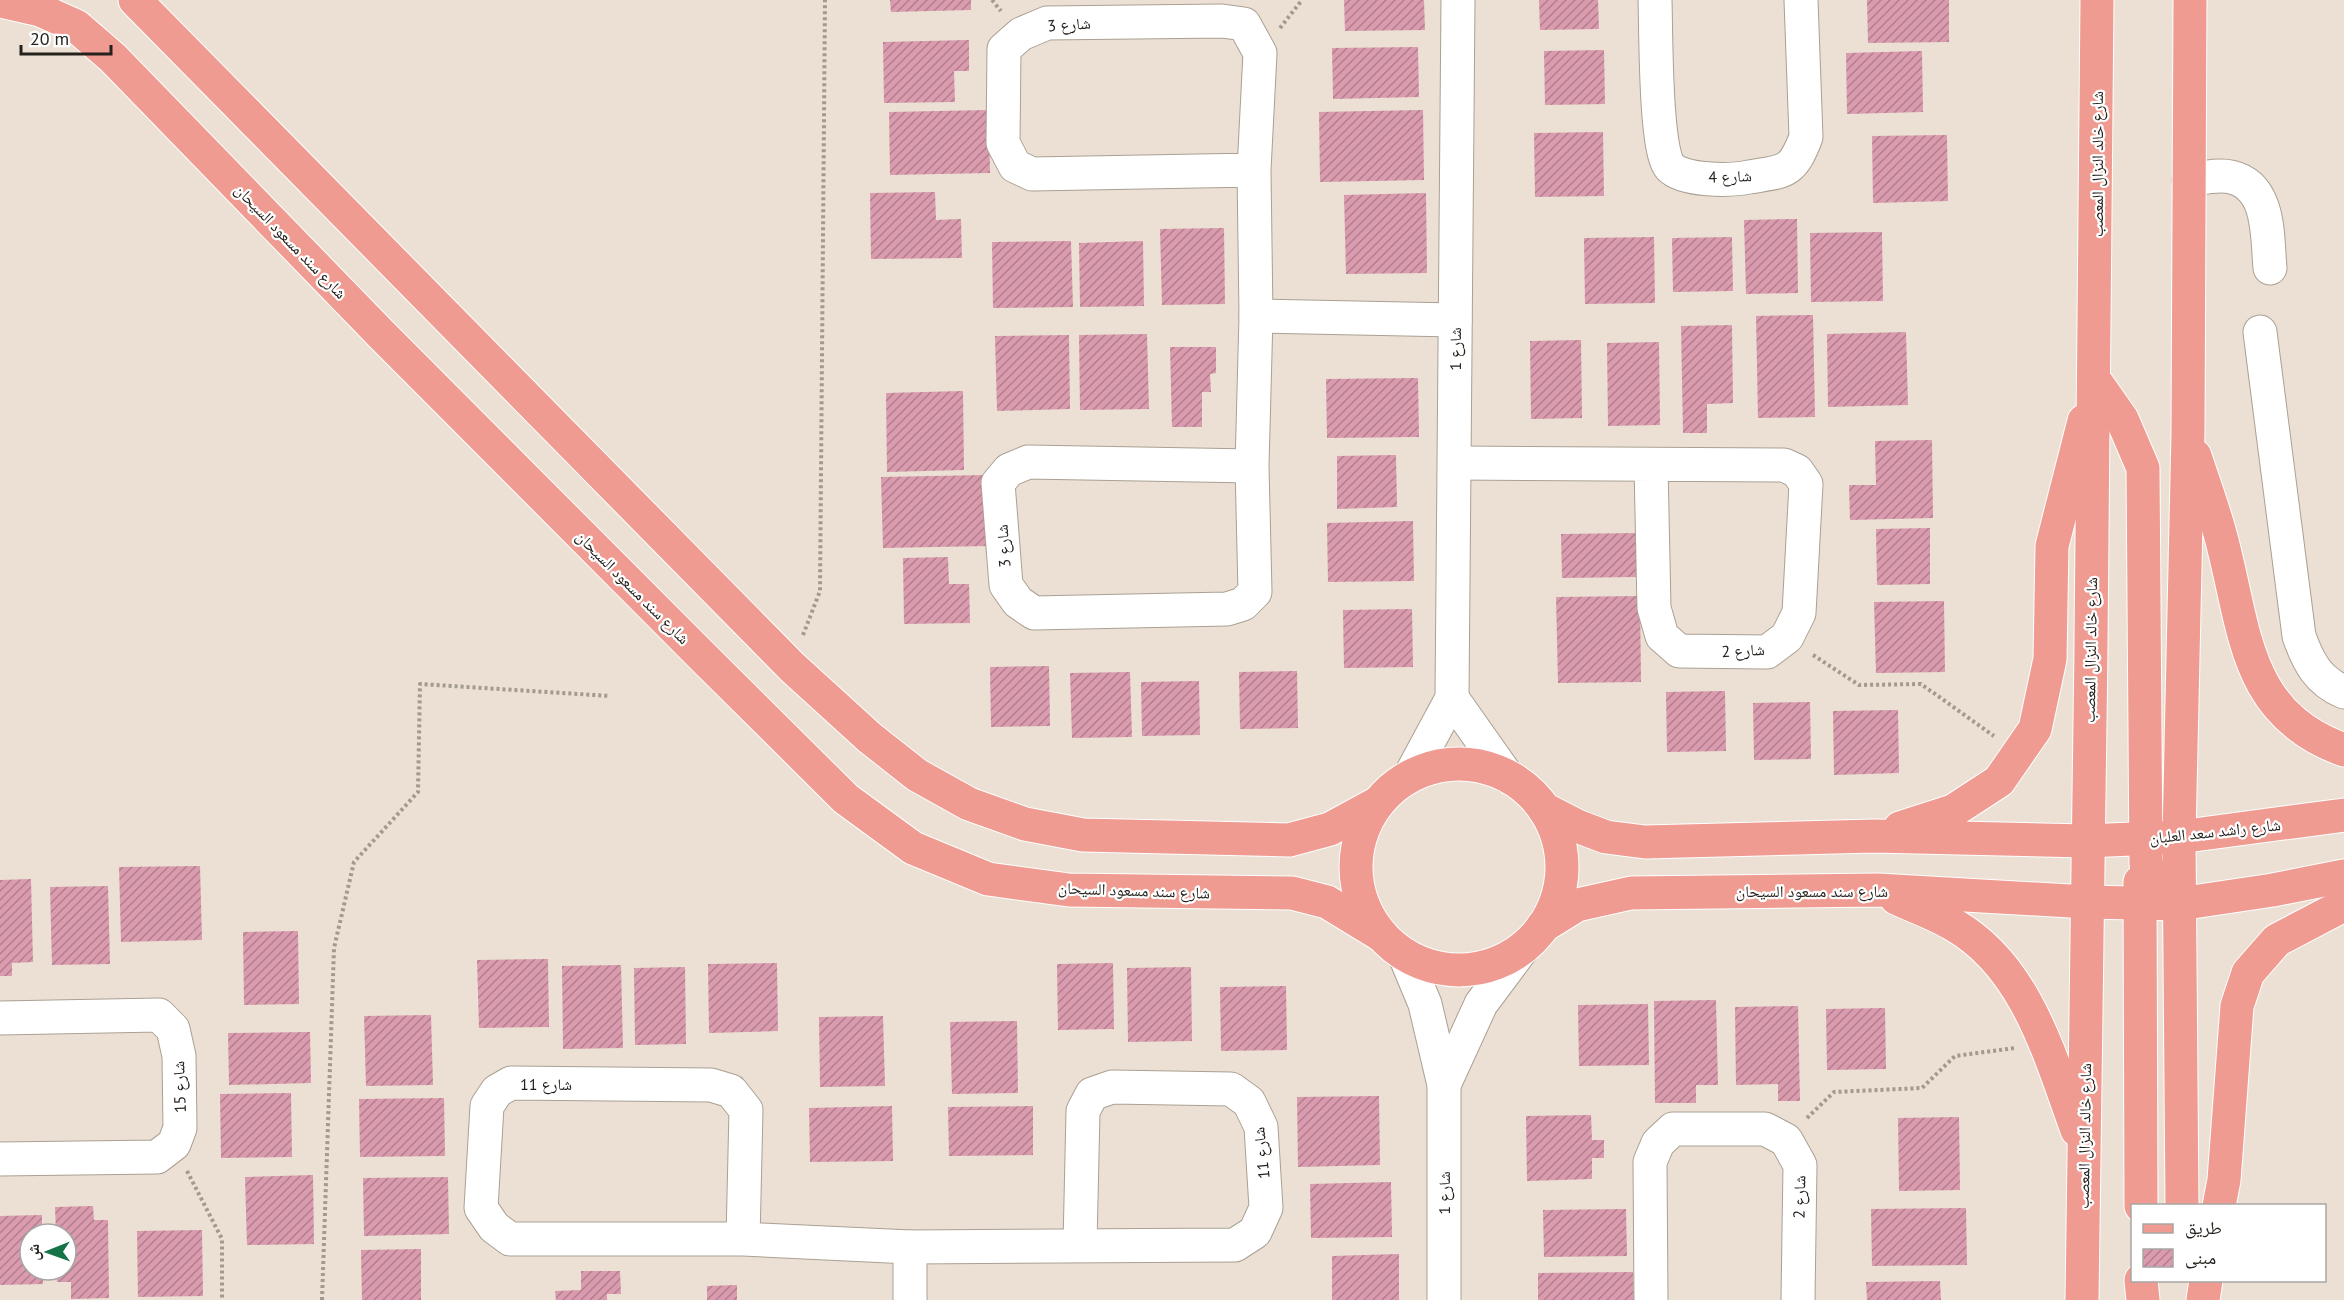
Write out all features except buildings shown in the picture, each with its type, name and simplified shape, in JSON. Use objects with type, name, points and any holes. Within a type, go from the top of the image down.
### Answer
[{"type":"main road","points":[[135,0],[792,667],[870,738],[917,775],[969,804],[1025,824],[1083,835],[1289,840],[1330,830],[1376,804],[1392,788],[1410,776],[1442,765],[1475,764],[1507,776],[1528,790],[1544,809],[1558,837],[1562,868],[1557,898],[1533,938],[1495,964],[1464,971],[1434,968],[1393,946],[1363,905],[1355,871],[1360,835],[1376,804]]},
{"type":"main road","name":"شارع خالد النزال المعصب","points":[[2082,1300],[2086,841],[2096,382],[2097,0]]},
{"type":"main road","points":[[2182,1204],[2178,837],[2188,432],[2190,0]]},
{"type":"main road","name":"شارع سند مسعود السيحان","points":[[3,1],[40,10],[76,26],[113,58],[381,334],[846,799],[913,848],[988,879],[1069,890],[1292,893],[1327,902],[1393,946]]},
{"type":"main road","points":[[1874,836],[1953,811],[1999,781],[2035,729],[2050,659],[2052,546],[2073,454],[2096,382]]},
{"type":"main road","points":[[2096,382],[2122,419],[2143,468],[2146,864],[2158,887],[2179,904]]},
{"type":"main road","points":[[2188,432],[2223,545],[2255,674],[2283,715],[2320,741],[2344,750]]},
{"type":"main road","points":[[1544,809],[1577,826],[1606,837],[1645,842],[1874,836],[2086,841],[2124,854],[2137,867],[2141,884],[2141,1204]]},
{"type":"main road","name":"شارع راشد سعد العلبان","points":[[2086,841],[2178,837],[2344,815]]},
{"type":"main road","points":[[2087,902],[2179,904],[2273,890],[2344,876]]},
{"type":"main road","points":[[1878,890],[1955,925],[1983,946],[2017,985],[2045,1044],[2083,1148]]},
{"type":"main road","name":"شارع سند مسعود السيحان","points":[[1533,938],[1577,905],[1631,893],[1878,890],[2087,902]]},
{"type":"main road","points":[[2219,1204],[2237,1006],[2248,973],[2277,940],[2344,905]]},
{"type":"main road","points":[[2141,1282],[2143,1300]]},
{"type":"main road","points":[[2183,1282],[2183,1300]]},
{"type":"main road","points":[[2203,1300],[2206,1282]]},
{"type":"street","name":"شارع 1","points":[[1410,776],[1452,698],[1456,463],[1458,0]]},
{"type":"street","name":"شارع 4","points":[[1655,0],[1661,143],[1668,166],[1681,177],[1740,179],[1786,170],[1798,157],[1806,136],[1801,0]]},
{"type":"street","name":"شارع 3","points":[[1252,466],[1028,462],[1009,470],[998,483],[1006,585],[1018,602],[1034,613],[1227,609],[1243,604],[1255,592],[1252,466],[1256,316],[1254,170],[1260,53],[1244,24],[1222,21],[1047,23],[1021,34],[1004,50],[1003,143],[1015,166],[1032,174],[1254,170]]},
{"type":"street","points":[[2189,180],[2231,177],[2247,184],[2259,197],[2265,213],[2270,268]]},
{"type":"street","points":[[1256,316],[1455,320]]},
{"type":"street","points":[[2260,332],[2299,636],[2309,664],[2329,686],[2344,692]]},
{"type":"street","name":"شارع 2","points":[[1456,463],[1784,465],[1797,471],[1806,484],[1799,613],[1787,637],[1767,652],[1679,651],[1662,636],[1654,608],[1651,465]]},
{"type":"street","points":[[1452,698],[1507,776]]},
{"type":"street","name":"شارع 1","points":[[1444,1085],[1481,1004],[1533,938]]},
{"type":"street","name":"شارع 1","points":[[1393,946],[1425,1004],[1444,1085],[1444,1300]]},
{"type":"street","name":"شارع 15","points":[[0,1018],[159,1015],[173,1029],[179,1056],[180,1128],[174,1144]]},
{"type":"street","name":"شارع 11","points":[[743,1239],[746,1110],[731,1091],[711,1085],[511,1083],[497,1091],[487,1106],[481,1208],[494,1227],[510,1239],[743,1239],[910,1247],[1080,1244],[1235,1245],[1255,1232],[1266,1208],[1261,1127],[1249,1102],[1231,1089],[1112,1087],[1092,1094],[1083,1111],[1080,1244]]},
{"type":"street","points":[[1651,1300],[1650,1162],[1658,1143],[1673,1129],[1765,1129],[1786,1140]]},
{"type":"street","name":"شارع 2","points":[[1786,1140],[1800,1165],[1798,1300]]},
{"type":"street","points":[[0,1159],[157,1157],[174,1144]]},
{"type":"street","points":[[910,1247],[910,1300]]},
{"type":"path","points":[[792,667],[820,591],[825,0]]},
{"type":"path","points":[[1787,637],[1859,685],[1921,684],[2019,754]]},
{"type":"path","points":[[321,1300],[334,948],[354,862],[418,792],[420,684],[610,696]]},
{"type":"path","points":[[1786,1140],[1834,1092],[1922,1088],[1955,1056],[2045,1044]]},
{"type":"path","points":[[174,1144],[222,1239],[222,1300]]}]
